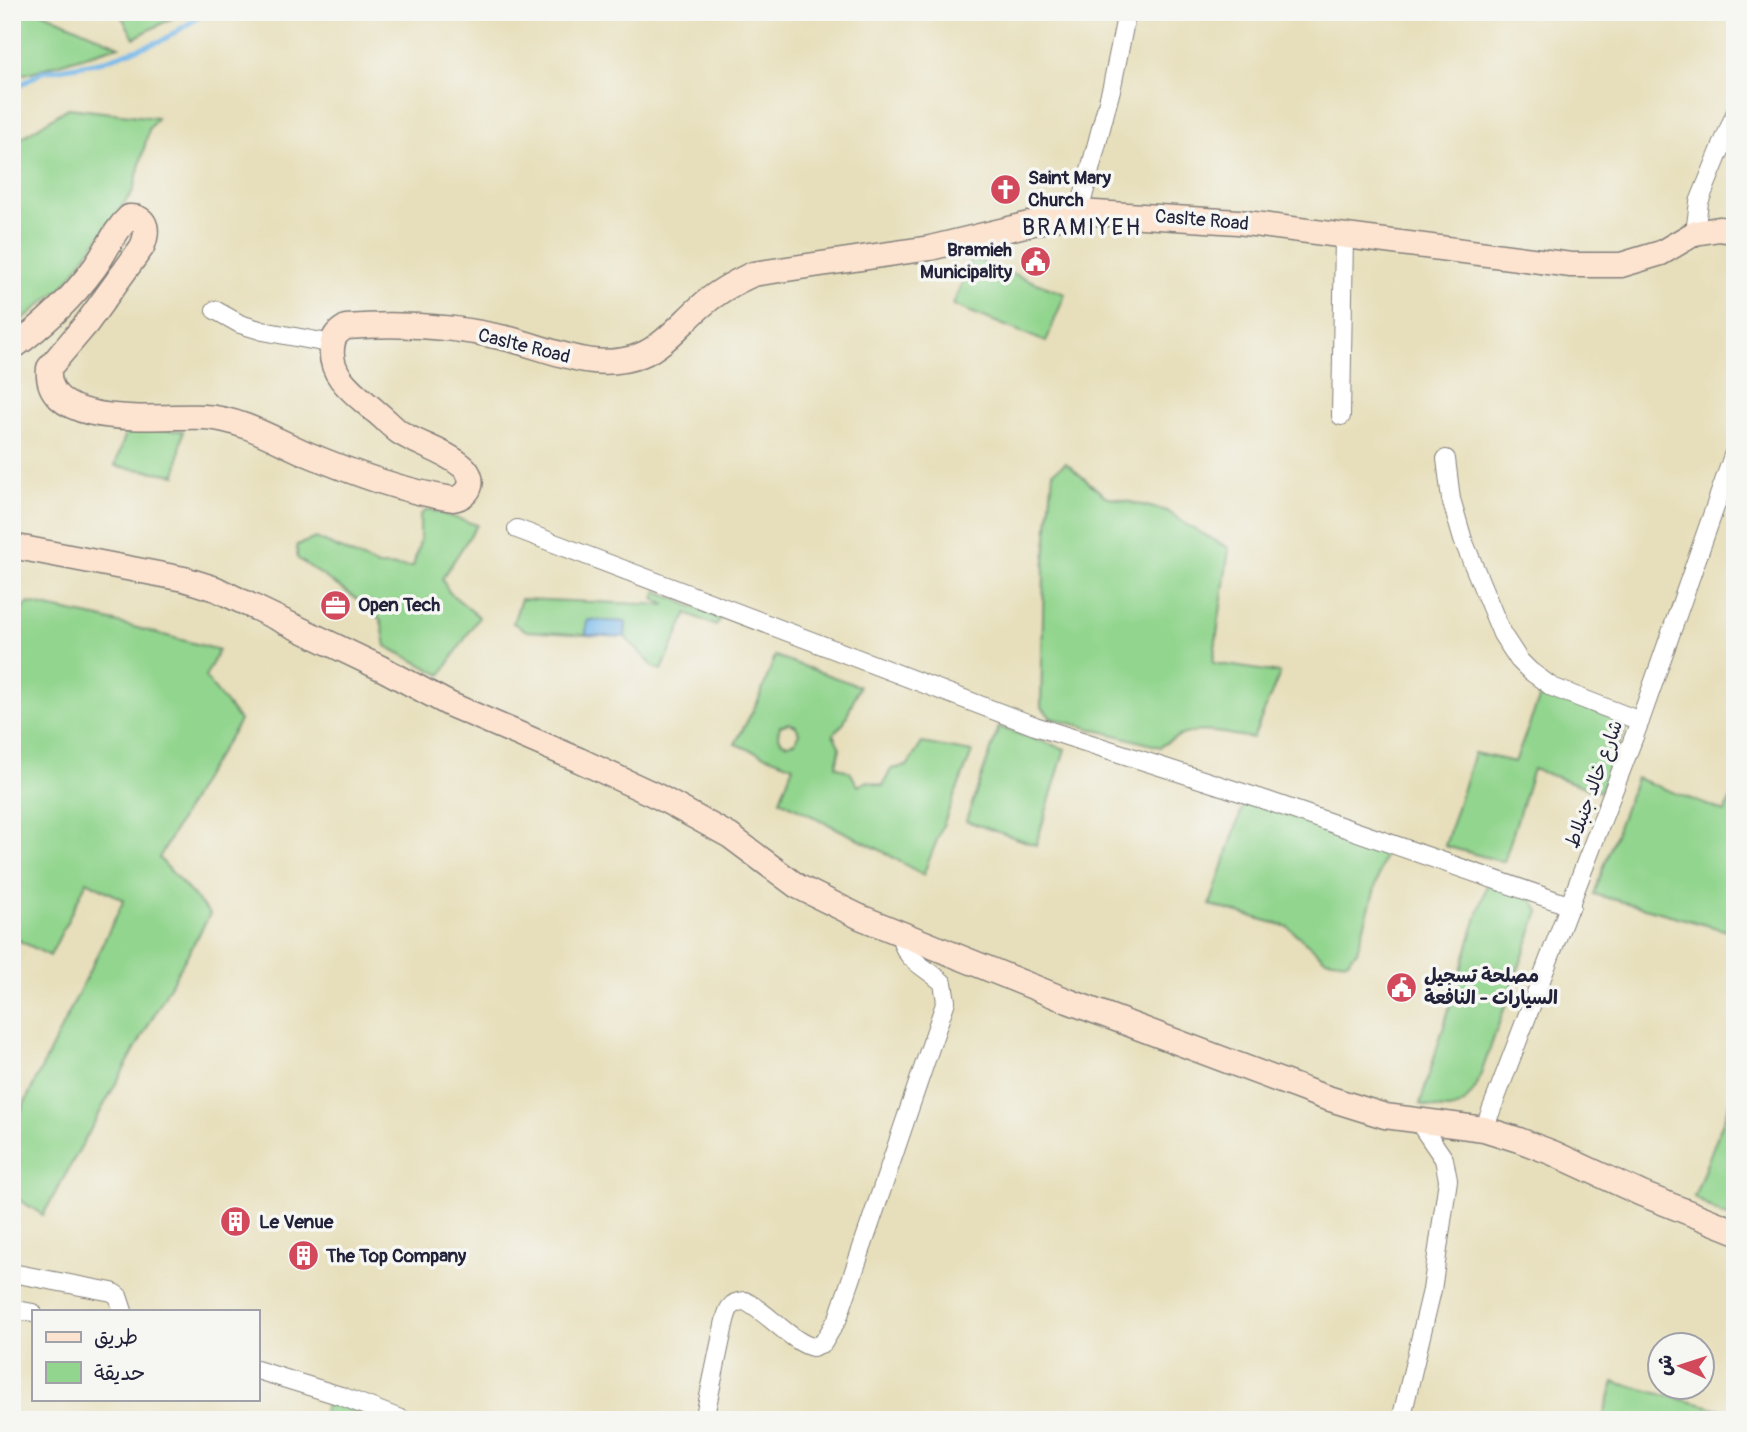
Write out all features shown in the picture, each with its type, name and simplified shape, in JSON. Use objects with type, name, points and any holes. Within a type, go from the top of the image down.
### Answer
[{"type":"street","points":[[1079,212],[1112,86],[1127,12]]},
{"type":"street","points":[[1695,233],[1699,202],[1735,114]]},
{"type":"street","name":"Caslte Road","points":[[332,344],[334,337],[346,327],[401,324],[506,338],[574,359],[624,359],[650,350],[731,283],[753,274],[930,248],[1079,212],[1238,222],[1599,266],[1644,260],[1676,246],[1695,233],[1719,229],[1735,231]]},
{"type":"street","points":[[12,348],[68,299],[96,265],[120,226],[129,217],[136,217],[145,222],[146,226],[142,247],[87,323],[49,368],[49,380],[59,397],[84,411],[113,417],[204,417],[232,421],[307,454],[386,484],[453,499],[467,494],[471,482],[467,471],[461,465],[399,432],[340,378],[332,366],[332,344],[263,331],[240,324],[215,310]]},
{"type":"street","points":[[1341,416],[1344,237]]},
{"type":"street","name":"شارع خالد جنبلاط","points":[[1484,1129],[1640,721],[1735,450]]},
{"type":"street","points":[[1446,459],[1451,499],[1463,540],[1502,634],[1519,660],[1552,687],[1640,721]]},
{"type":"street","points":[[517,529],[1035,726],[1265,800],[1571,906]]},
{"type":"street","points":[[12,546],[184,579],[216,589],[322,639],[465,712],[659,797],[730,836],[797,886],[834,906],[1068,1001],[1321,1096],[1385,1116],[1484,1129],[1553,1153],[1642,1194],[1735,1231]]},
{"type":"street","points":[[705,1420],[723,1325],[727,1310],[733,1304],[745,1300],[799,1340],[813,1347],[823,1343],[838,1318],[946,1001],[943,983],[909,957],[902,944],[901,934]]},
{"type":"street","points":[[1401,1420],[1432,1290],[1448,1180],[1444,1159],[1418,1121]]},
{"type":"street","points":[[12,1273],[111,1292],[118,1296],[123,1310]]},
{"type":"street","points":[[12,1309],[32,1313]]},
{"type":"street","points":[[259,1371],[341,1396],[403,1420]]},
{"type":"green space","points":[[12,12],[42,12],[119,46],[25,74],[12,74]]},
{"type":"green space","points":[[119,12],[184,12],[134,38]]},
{"type":"green space","points":[[68,108],[157,118],[149,129],[133,191],[63,287],[12,328],[12,144]]},
{"type":"green space","points":[[972,258],[1065,294],[1046,342],[953,305]]},
{"type":"green space","points":[[128,427],[183,431],[176,475],[115,466]]},
{"type":"green space","points":[[1066,463],[1105,496],[1167,511],[1229,548],[1213,663],[1280,673],[1253,738],[1216,732],[1194,732],[1183,734],[1160,747],[1051,718],[1041,706],[1044,570],[1053,472]]},
{"type":"green space","points":[[428,509],[477,525],[442,579],[449,592],[479,617],[441,675],[386,646],[381,620],[361,602],[297,558],[297,545],[316,538],[378,566],[413,567],[420,541],[420,515]]},
{"type":"green space","points":[[657,591],[720,619],[716,626],[687,613],[662,670],[655,668],[625,637],[626,622],[587,620],[586,635],[527,631],[513,623],[521,599],[666,605],[654,599]]},
{"type":"green space","points":[[28,603],[100,618],[219,650],[205,677],[240,721],[204,777],[159,858],[210,914],[43,1215],[12,1195],[12,1129],[124,900],[87,881],[50,956],[12,937],[12,622]]},
{"type":"green space","points":[[775,656],[859,686],[844,723],[833,734],[840,748],[836,766],[850,772],[858,786],[868,781],[883,786],[891,769],[907,766],[922,743],[972,752],[923,875],[880,850],[780,800],[793,766],[735,744],[759,699]],"holes":[[[789,723],[796,726],[799,733],[795,742],[787,744],[781,741],[778,734],[780,726]]]},
{"type":"green space","points":[[1542,691],[1628,723],[1600,792],[1533,769],[1504,862],[1445,846],[1474,753],[1515,762]]},
{"type":"green space","points":[[999,727],[1065,749],[1036,845],[966,821]]},
{"type":"green space","points":[[1636,778],[1725,812],[1735,790],[1735,933],[1594,894]]},
{"type":"green space","points":[[1245,800],[1386,850],[1357,951],[1347,962],[1325,959],[1288,927],[1210,905]]},
{"type":"green space","points":[[1488,881],[1530,896],[1539,911],[1477,1085],[1466,1101],[1454,1108],[1430,1107],[1420,1104]]},
{"type":"green space","points":[[1735,1090],[1735,1218],[1721,1214],[1694,1197]]},
{"type":"green space","points":[[1614,1382],[1646,1390],[1646,1400],[1684,1400],[1735,1413],[1735,1420],[1602,1420]]},
{"type":"green space","points":[[328,1400],[374,1420],[321,1420]]},
{"type":"water","points":[[587,620],[626,622],[625,637],[586,635]]},
{"type":"waterway","points":[[12,90],[42,72],[100,62],[163,40],[207,12]]},
{"type":"place","name":"Saint Mary Church","points":[[1005,189]]},
{"type":"place","name":"Bramieh Municipality","points":[[1035,261]]},
{"type":"place","name":"Open Tech","points":[[335,605]]},
{"type":"place","name":"مصلحة تسجيل السيارات - النافعة","points":[[1401,987]]},
{"type":"place","name":"Le Venue","points":[[236,1222]]},
{"type":"place","name":"The Top Company","points":[[303,1256]]},
{"type":"district","name":"BRAMIYEH","points":[[1082,227]]}]
